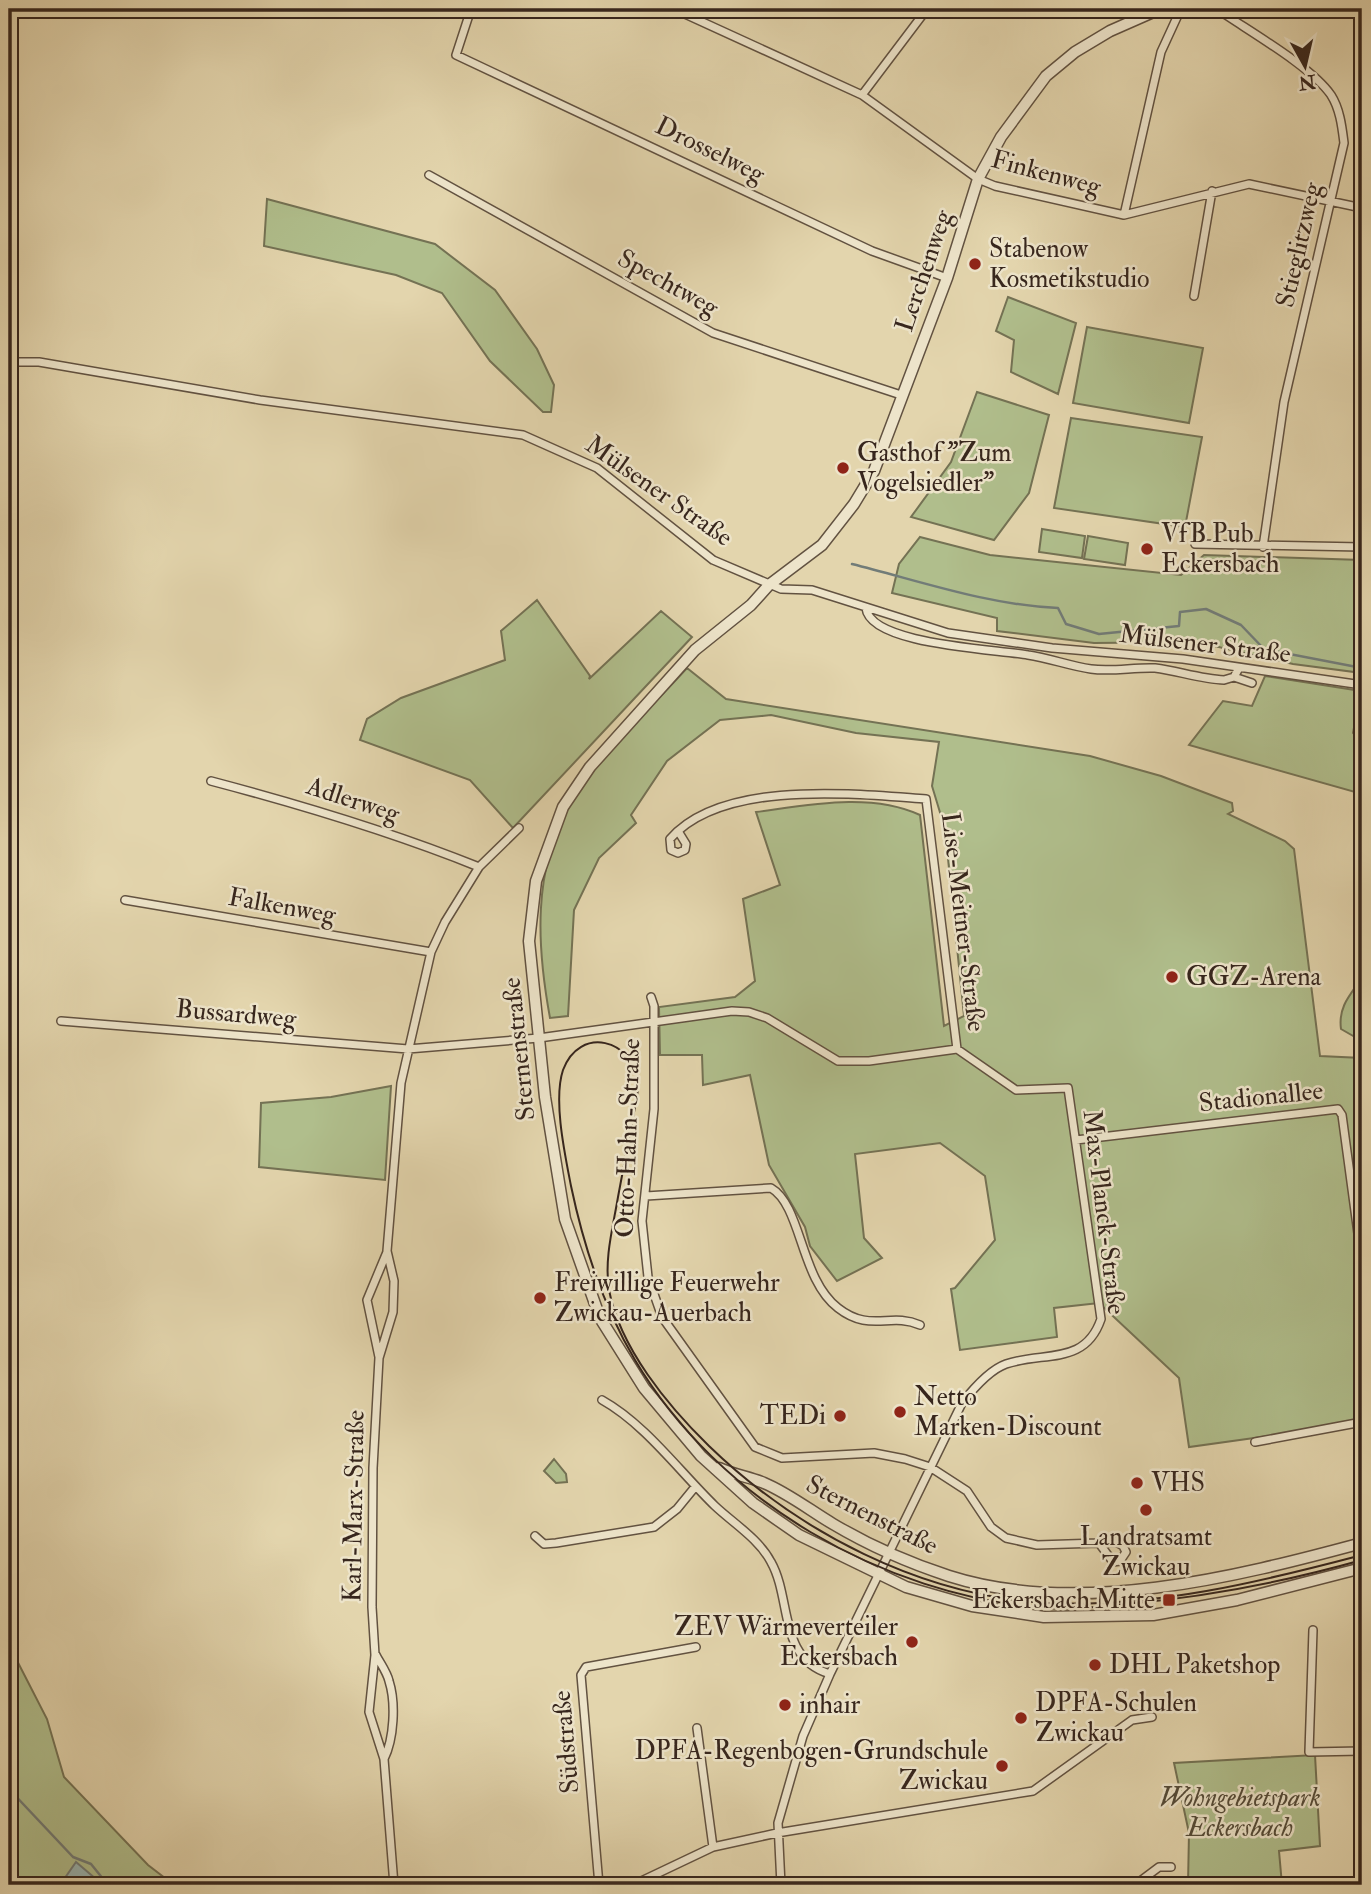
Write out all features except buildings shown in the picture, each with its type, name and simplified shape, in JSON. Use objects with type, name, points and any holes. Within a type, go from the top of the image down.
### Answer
[{"type":"street","name":"Drosselweg","points":[[471,9],[456,55],[872,251],[947,278]]},
{"type":"street","name":"Finkenweg","points":[[674,9],[862,95],[978,179],[995,186],[1124,215],[1212,191],[1250,184],[1362,208]]},
{"type":"street","points":[[862,95],[927,9]]},
{"type":"street","name":"Lerchenweg","points":[[769,585],[822,545],[854,504],[874,471],[947,278],[978,179],[1001,137],[1046,76],[1075,52],[1110,31],[1160,9]]},
{"type":"street","points":[[1124,215],[1161,52],[1178,15],[1177,9]]},
{"type":"street","name":"Stieglitzweg","points":[[1217,9],[1315,78],[1332,96],[1342,122],[1344,143],[1284,402],[1263,547]]},
{"type":"street","name":"Spechtweg","points":[[429,175],[713,333],[901,396]]},
{"type":"street","points":[[1194,296],[1212,191]]},
{"type":"street","name":"Mülsener Straße","points":[[9,362],[39,362],[260,400],[523,435],[597,468],[713,560],[781,589],[812,590],[948,633],[1362,685]]},
{"type":"street","points":[[1195,544],[1362,547]]},
{"type":"street","name":"Sternenstraße","points":[[769,585],[751,605],[695,650],[590,767],[563,807],[552,831],[536,881],[529,941],[550,1137],[565,1219],[600,1318],[643,1388],[701,1457],[753,1503],[799,1535],[878,1576],[949,1600],[1007,1613],[1108,1618],[1143,1616],[1209,1606],[1362,1568]]},
{"type":"street","points":[[866,608],[867,617],[874,625],[898,634],[972,650],[1024,654],[1089,669],[1151,668],[1189,672],[1211,679],[1234,677],[1252,683]]},
{"type":"street","points":[[1234,677],[1239,668]]},
{"type":"street","name":"Adlerweg","points":[[211,781],[315,809],[424,845],[479,867]]},
{"type":"street","name":"Lise-Meitner-Straße","points":[[678,831],[708,812],[774,797],[850,793],[926,799],[957,1049]]},
{"type":"street","name":"Karl-Marx-Straße","points":[[379,1358],[367,1300],[387,1251],[401,1083],[431,952],[445,922],[479,867],[519,828]]},
{"type":"street","name":"Falkenweg","points":[[125,900],[431,952]]},
{"type":"street","name":"Otto-Hahn-Straße","points":[[651,997],[654,1006],[654,1109],[642,1221],[648,1277],[662,1317],[755,1447],[782,1458],[874,1453],[930,1467],[967,1491],[991,1527],[1006,1538],[1037,1545],[1099,1543]]},
{"type":"street","name":"Bussardweg","points":[[61,1021],[408,1049],[539,1038],[667,1018],[749,1012],[766,1018],[838,1061],[869,1061],[957,1049]]},
{"type":"street","name":"Max-Planck-Straße","points":[[781,1885],[777,1833],[785,1791],[830,1674],[962,1403],[975,1387],[1004,1364],[1071,1353],[1095,1336],[1101,1319],[1068,1088],[1016,1090],[957,1049]]},
{"type":"street","name":"Stadionallee","points":[[1076,1140],[1338,1109],[1342,1115],[1362,1263]]},
{"type":"street","points":[[646,1196],[771,1188],[782,1194],[789,1206],[805,1259],[836,1307],[868,1323],[909,1320],[920,1325]]},
{"type":"street","name":"Karl-Marx-Straße","points":[[387,1251],[394,1281],[393,1312],[379,1358],[373,1468],[372,1607],[375,1655],[369,1712],[384,1759],[394,1885]]},
{"type":"street","points":[[602,1401],[621,1410],[695,1487],[764,1550],[780,1584],[788,1629],[798,1651],[819,1670],[830,1674]]},
{"type":"street","points":[[1255,1442],[1362,1422]]},
{"type":"street","name":"Sternenstraße","points":[[701,1457],[727,1472],[764,1483],[889,1553],[952,1577],[1045,1592],[1081,1593],[1232,1574],[1362,1543]]},
{"type":"street","points":[[535,1536],[544,1544],[653,1527],[677,1509],[695,1487]]},
{"type":"street","points":[[1313,1630],[1309,1752],[1362,1751]]},
{"type":"street","name":"Südstraße","points":[[599,1885],[581,1675],[586,1667],[696,1647]]},
{"type":"street","name":"Karl-Marx-Straße","points":[[375,1655],[389,1680],[392,1708],[389,1749],[384,1759]]},
{"type":"street","points":[[633,1885],[713,1847],[777,1833],[1033,1791],[1132,1720],[1152,1717]]},
{"type":"street","points":[[697,1728],[713,1847]]},
{"type":"street","points":[[1135,1885],[1159,1867],[1171,1867]]},
{"type":"green space","points":[[267,199],[435,244],[495,290],[537,349],[554,385],[551,412],[543,412],[490,361],[442,293],[396,275],[264,246]]},
{"type":"green space","points":[[1008,297],[1076,323],[1058,394],[1011,372],[1014,340],[996,331]]},
{"type":"green space","points":[[1087,327],[1203,348],[1189,423],[1073,403]]},
{"type":"green space","points":[[977,392],[1049,415],[1029,493],[994,540],[911,517],[951,462]]},
{"type":"green space","points":[[1071,418],[1202,437],[1185,527],[1054,508]]},
{"type":"green space","points":[[1042,529],[1085,536],[1082,558],[1039,552]]},
{"type":"green space","points":[[1088,536],[1128,543],[1125,565],[1084,559]]},
{"type":"green space","points":[[920,537],[990,555],[1181,575],[1204,555],[1362,560],[1362,630],[1358,646],[1362,650],[1362,673],[1293,664],[1197,642],[1094,643],[997,631],[997,618],[892,593],[899,564]]},
{"type":"green space","points":[[537,600],[590,676],[589,679],[661,611],[692,637],[513,828],[470,780],[360,740],[367,719],[401,698],[505,660],[501,631]]},
{"type":"green space","points":[[687,668],[726,699],[1090,756],[1161,776],[1232,803],[1233,811],[1228,814],[1285,841],[1294,849],[1320,1056],[1362,1058],[1362,1418],[1327,1428],[1189,1447],[1179,1378],[1099,1303],[1054,1308],[1057,1337],[960,1350],[951,1289],[955,1288],[995,1240],[985,1176],[940,1143],[855,1154],[864,1238],[882,1258],[837,1281],[810,1246],[805,1227],[769,1165],[750,1075],[703,1085],[702,1055],[660,1055],[659,1007],[735,997],[755,981],[743,899],[780,885],[756,812],[797,806],[860,802],[901,808],[920,815],[944,1026],[964,1016],[945,829],[932,786],[939,742],[856,733],[771,715],[720,720],[667,761],[631,815],[636,823],[599,858],[574,910],[568,1016],[550,1018],[542,964],[541,909],[549,856],[558,830],[570,805],[595,768]]},
{"type":"green space","points":[[1265,676],[1361,691],[1353,733],[1362,741],[1362,794],[1189,745],[1223,701],[1252,706]]},
{"type":"green space","points":[[1362,978],[1362,1041],[1341,1029],[1341,1014]]},
{"type":"green space","points":[[391,1086],[385,1180],[259,1167],[261,1103],[331,1097]]},
{"type":"green space","points":[[554,1459],[566,1474],[567,1482],[556,1483],[544,1471]]},
{"type":"green space","points":[[9,1645],[47,1719],[64,1777],[148,1865],[174,1885],[9,1885]]},
{"type":"green space","name":"Wohngebietspark Eckersbach","points":[[1315,1755],[1320,1846],[1279,1851],[1282,1885],[1188,1885],[1189,1833],[1174,1763]]},
{"type":"water","points":[[76,1862],[103,1885],[60,1885]]},
{"type":"waterway","points":[[852,564],[980,597],[1058,608],[1066,624],[1099,634],[1179,626],[1180,612],[1206,609],[1241,625],[1264,649],[1362,668]]},
{"type":"waterway","points":[[9,1789],[73,1857],[91,1864],[108,1885]]},
{"type":"tram line","points":[[1362,1555],[1285,1575],[1167,1597],[1047,1603],[1000,1598],[954,1588],[908,1573],[822,1532],[782,1506],[709,1446],[662,1394],[635,1354],[615,1312],[609,1290],[608,1255],[639,1083],[635,1068],[627,1056],[605,1043],[581,1047],[571,1056],[560,1082],[561,1128],[576,1209],[613,1319],[635,1360],[670,1411],[712,1456],[759,1497],[810,1532],[866,1561],[924,1584],[984,1599],[1055,1609],[1215,1593],[1274,1582],[1362,1560]]},
{"type":"place","name":"Stabenow Kosmetikstudio","points":[[975,264]]},
{"type":"place","name":"Gasthof \"Zum Vogelsiedler\"","points":[[843,468]]},
{"type":"place","name":"VfB Pub Eckersbach","points":[[1147,549]]},
{"type":"place","name":"GGZ-Arena","points":[[1172,977]]},
{"type":"place","name":"Freiwillige Feuerwehr Zwickau-Auerbach","points":[[540,1298]]},
{"type":"place","name":"Netto Marken-Discount","points":[[900,1412]]},
{"type":"place","name":"TEDi","points":[[840,1416]]},
{"type":"place","name":"VHS","points":[[1137,1483]]},
{"type":"place","name":"Landratsamt Zwickau","points":[[1146,1510]]},
{"type":"place","name":"Eckersbach Mitte","points":[[1169,1600]]},
{"type":"place","name":"ZEV Wärmeverteiler Eckersbach","points":[[912,1642]]},
{"type":"place","name":"DHL Paketshop","points":[[1095,1665]]},
{"type":"place","name":"inhair","points":[[785,1705]]},
{"type":"place","name":"DPFA-Schulen Zwickau","points":[[1021,1718]]},
{"type":"place","name":"DPFA-Regenbogen-Grundschule Zwickau","points":[[1002,1766]]}]
